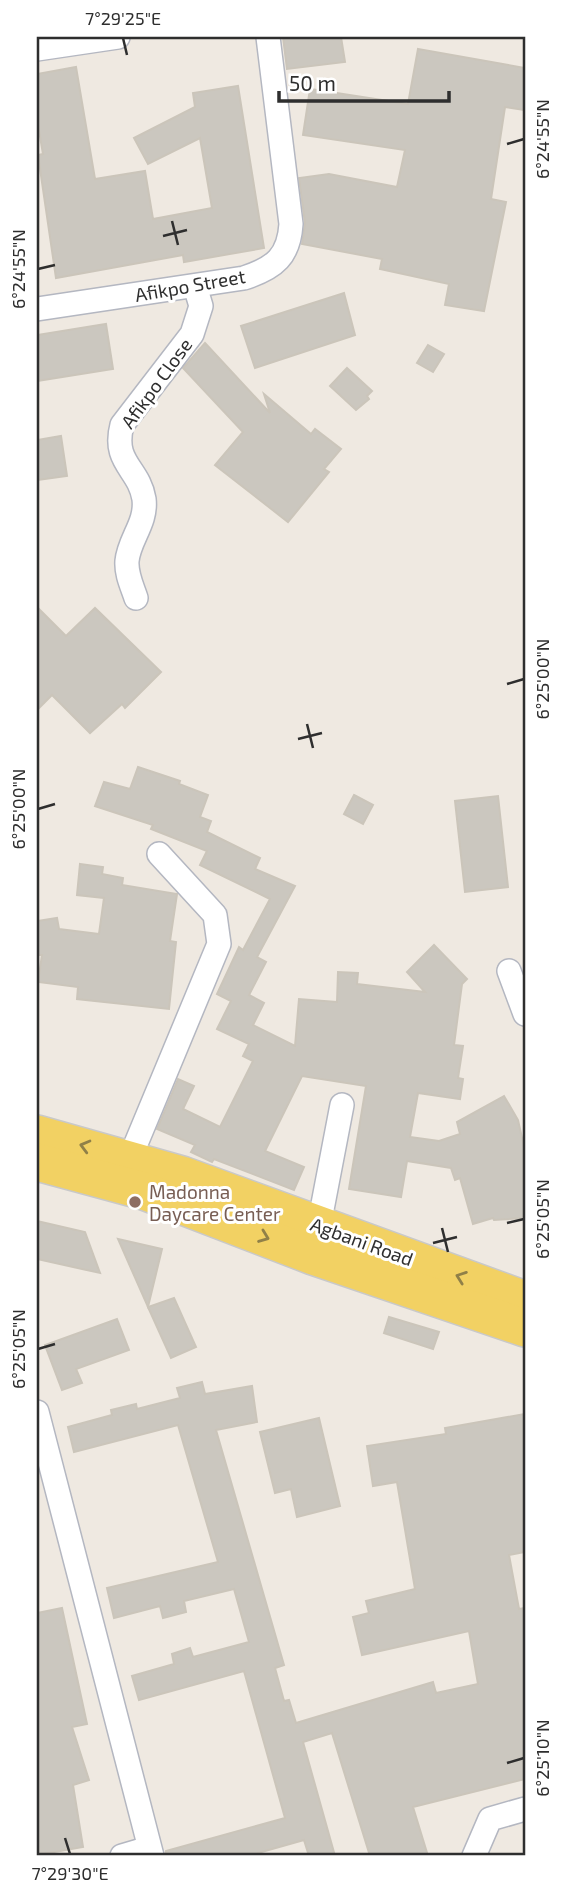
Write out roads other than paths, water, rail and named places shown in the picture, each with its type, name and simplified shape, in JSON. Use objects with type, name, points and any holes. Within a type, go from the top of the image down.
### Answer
[{"type":"main road","name":"Agbani Road","points":[[37,1134],[130,1158],[525,1300]]},
{"type":"main road","name":"Agbani Road","points":[[37,1162],[144,1192],[313,1256],[525,1328]]},
{"type":"street","points":[[37,49],[118,37]]},
{"type":"street","name":"Afikpo Street","points":[[37,309],[195,286],[263,272],[281,260],[290,243],[286,170],[268,37]]},
{"type":"street","name":"Afikpo Close","points":[[136,598],[128,577],[127,560],[144,517],[144,497],[121,456],[120,435],[122,425],[192,334],[201,306],[195,286]]},
{"type":"street","points":[[130,1158],[219,944],[215,915],[159,853]]},
{"type":"street","points":[[509,971],[525,1014]]},
{"type":"street","points":[[319,1225],[342,1105]]},
{"type":"street","points":[[37,1412],[151,1852],[122,1856]]},
{"type":"street","points":[[474,1856],[490,1819],[525,1809]]},
{"type":"place","name":"Madonna Daycare Center","points":[[135,1202]]}]
